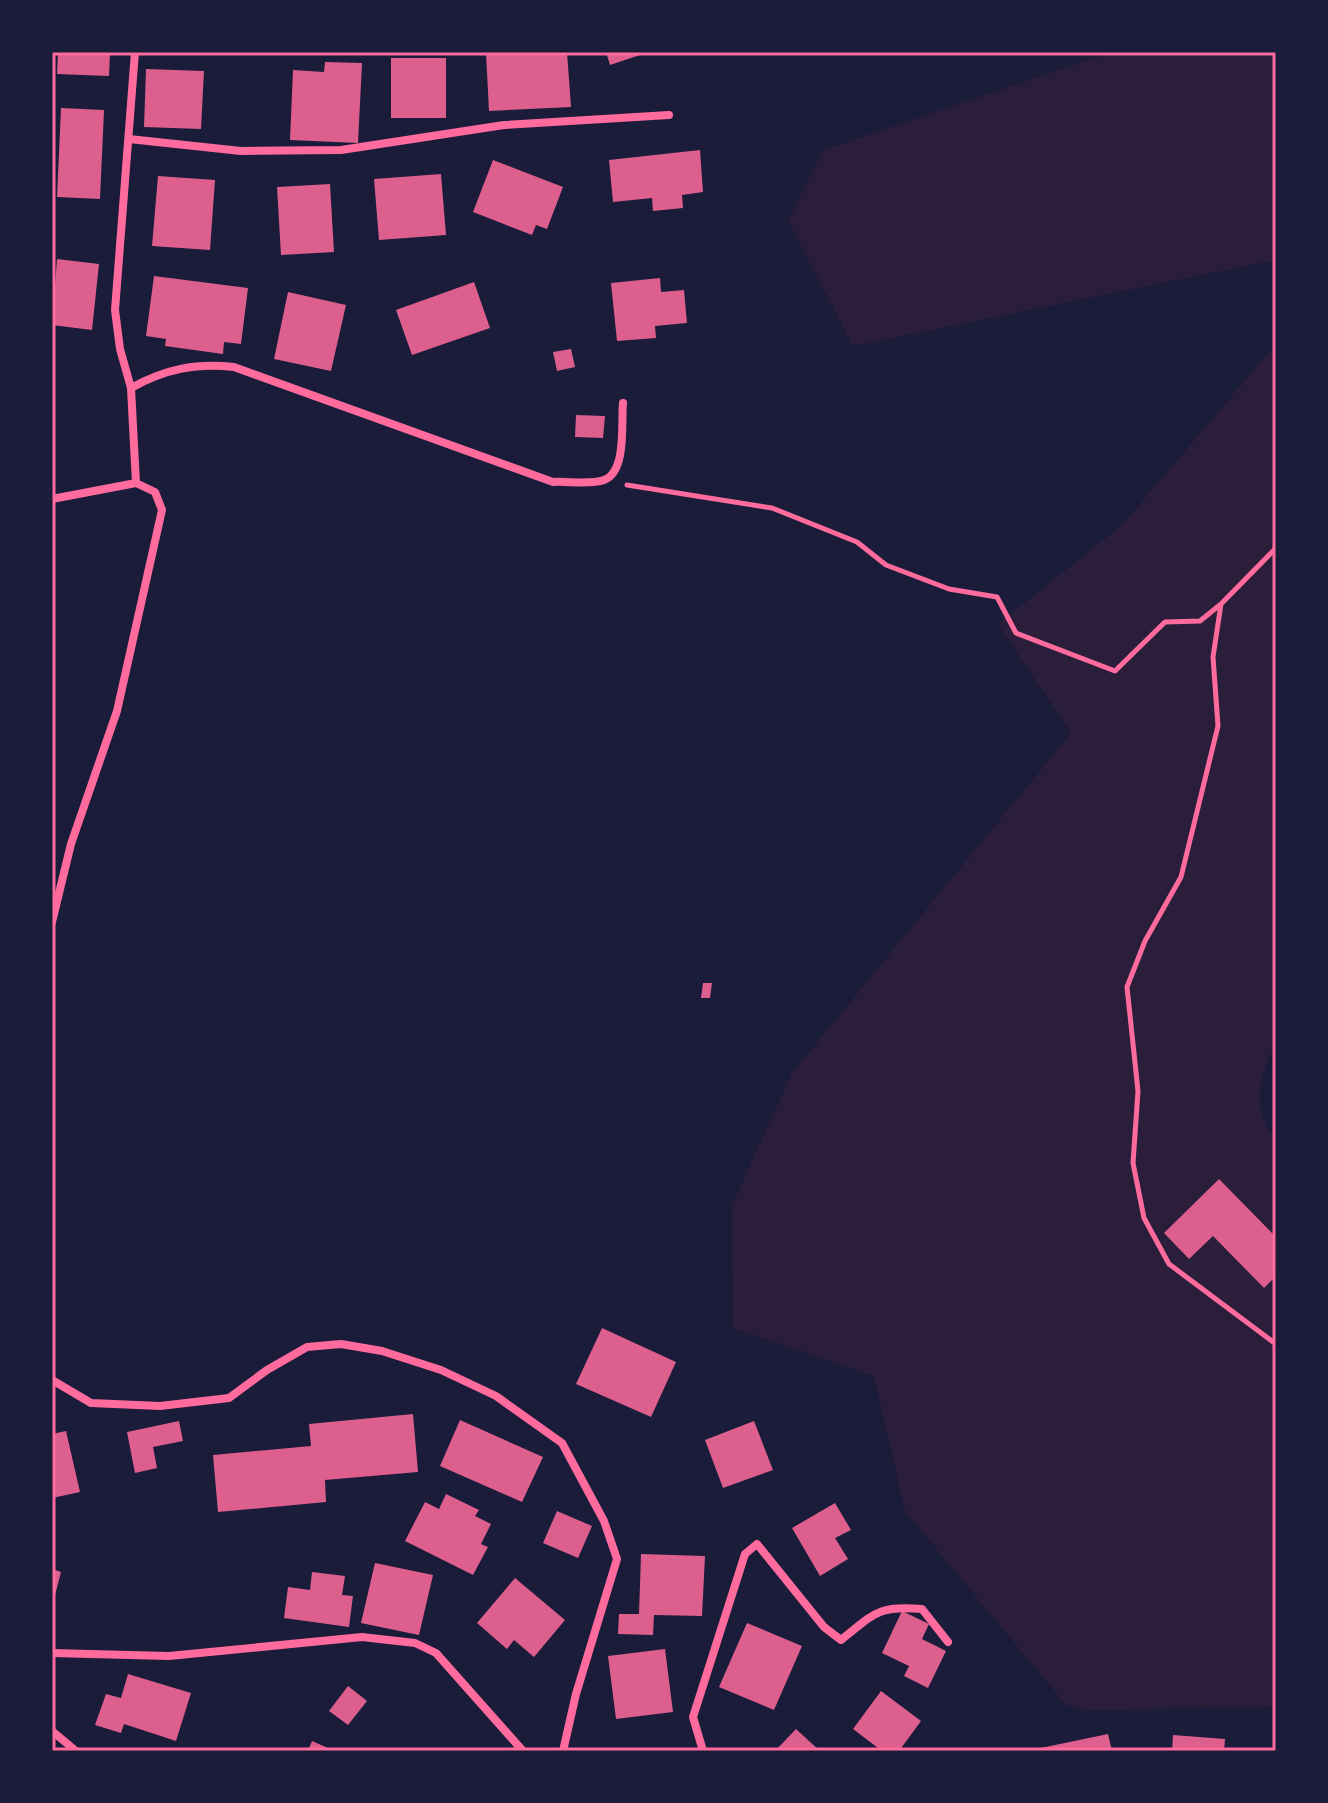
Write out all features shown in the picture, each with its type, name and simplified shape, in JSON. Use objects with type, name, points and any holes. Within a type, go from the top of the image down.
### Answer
[{"type":"street","points":[[135,52],[115,310],[120,349],[131,388],[136,483]]},
{"type":"street","points":[[129,139],[241,151],[341,150],[504,125],[669,115]]},
{"type":"street","points":[[131,388],[165,371],[202,364],[234,367],[553,482],[603,481],[618,465],[623,403]]},
{"type":"street","points":[[52,499],[136,483],[155,492],[162,510],[117,711],[71,844],[52,922]]},
{"type":"street","points":[[52,1380],[91,1403],[160,1406],[229,1398],[267,1370],[307,1347],[341,1344],[382,1351],[441,1370],[496,1396],[562,1443],[604,1521],[617,1559],[576,1694],[563,1751]]},
{"type":"street","points":[[703,1751],[693,1717],[745,1554],[757,1544],[824,1627],[841,1640],[881,1608],[901,1607],[922,1609],[948,1642]]},
{"type":"street","points":[[52,1653],[169,1656],[362,1637],[415,1643],[436,1653],[523,1751]]},
{"type":"street","points":[[52,1731],[76,1751]]},
{"type":"path","points":[[603,481],[772,508],[857,542],[899,570],[949,589],[997,597],[1016,633],[1115,671],[1165,622],[1200,621],[1276,548]]},
{"type":"path","points":[[1221,604],[1213,657],[1218,726],[1185,862],[1181,877],[1145,941],[1127,987],[1138,1091],[1133,1163],[1144,1218],[1169,1264],[1276,1344]]},
{"type":"shaded area","points":[[1113,52],[1276,52],[1276,260],[853,346],[788,221],[823,150]]},
{"type":"shaded area","points":[[1276,344],[1276,1046],[1261,1081],[1260,1105],[1268,1129],[1276,1140],[1276,1707],[1088,1710],[1066,1705],[905,1511],[874,1376],[733,1328],[732,1205],[792,1073],[1071,733],[998,624],[1122,525]]},
{"type":"building","points":[[58,52],[110,52],[109,76],[57,74]]},
{"type":"building","points":[[567,52],[571,107],[489,111],[486,53]]},
{"type":"building","points":[[606,52],[646,52],[646,53],[610,65]]},
{"type":"building","points":[[391,58],[446,58],[446,118],[391,118]]},
{"type":"building","points":[[325,62],[362,63],[358,143],[290,140],[293,70],[324,72]]},
{"type":"building","points":[[146,69],[204,71],[201,129],[144,127]]},
{"type":"building","points":[[61,108],[104,110],[100,199],[57,197]]},
{"type":"building","points":[[700,150],[703,192],[682,195],[683,208],[653,211],[652,198],[613,202],[609,160]]},
{"type":"building","points":[[493,160],[563,187],[547,229],[536,225],[532,235],[473,212]]},
{"type":"building","points":[[441,174],[446,235],[379,240],[374,179]]},
{"type":"building","points":[[158,176],[215,180],[210,250],[152,246]]},
{"type":"building","points":[[330,184],[334,252],[281,255],[277,187]]},
{"type":"building","points":[[57,259],[99,264],[92,330],[52,325]]},
{"type":"building","points":[[154,276],[248,288],[241,344],[224,342],[223,354],[165,346],[166,339],[146,336]]},
{"type":"building","points":[[660,278],[661,292],[684,290],[687,323],[655,326],[656,338],[617,341],[611,283]]},
{"type":"building","points":[[474,282],[490,328],[412,355],[396,310]]},
{"type":"building","points":[[288,292],[346,305],[331,371],[274,359]]},
{"type":"building","points":[[571,349],[575,367],[557,371],[553,352]]},
{"type":"building","points":[[576,415],[605,416],[603,438],[575,437]]},
{"type":"building","points":[[703,983],[712,983],[710,998],[701,998]]},
{"type":"building","points":[[1219,1179],[1276,1237],[1276,1276],[1264,1288],[1213,1236],[1189,1259],[1164,1233]]},
{"type":"building","points":[[602,1328],[676,1362],[651,1417],[576,1384]]},
{"type":"building","points":[[413,1414],[418,1472],[325,1480],[326,1502],[218,1512],[213,1455],[311,1446],[309,1424]]},
{"type":"building","points":[[460,1420],[543,1457],[522,1502],[440,1466]]},
{"type":"building","points":[[179,1421],[183,1441],[153,1447],[157,1468],[135,1473],[127,1432]]},
{"type":"building","points":[[754,1421],[773,1470],[723,1488],[705,1440]]},
{"type":"building","points":[[66,1431],[80,1492],[52,1498],[52,1434]]},
{"type":"building","points":[[446,1494],[479,1510],[475,1516],[491,1524],[481,1544],[488,1547],[473,1575],[405,1541],[425,1502],[439,1509]]},
{"type":"building","points":[[835,1503],[851,1530],[835,1538],[848,1559],[820,1576],[792,1528]]},
{"type":"building","points":[[557,1511],[592,1526],[578,1558],[543,1543]]},
{"type":"building","points":[[641,1554],[705,1556],[702,1616],[654,1615],[653,1635],[618,1634],[619,1614],[639,1614]]},
{"type":"building","points":[[375,1563],[433,1575],[419,1635],[361,1623]]},
{"type":"building","points":[[52,1569],[61,1572],[53,1603],[52,1603]]},
{"type":"building","points":[[312,1572],[345,1576],[342,1595],[353,1596],[349,1627],[284,1618],[288,1587],[310,1590]]},
{"type":"building","points":[[515,1578],[565,1620],[534,1657],[514,1640],[507,1649],[477,1623]]},
{"type":"building","points":[[902,1611],[929,1624],[922,1639],[946,1651],[928,1688],[904,1676],[909,1666],[882,1653]]},
{"type":"building","points":[[747,1623],[802,1646],[774,1710],[719,1687]]},
{"type":"building","points":[[665,1649],[673,1712],[616,1719],[608,1656]]},
{"type":"building","points":[[128,1674],[191,1693],[176,1741],[124,1724],[121,1733],[95,1725],[106,1694],[121,1698]]},
{"type":"building","points":[[348,1686],[367,1701],[348,1725],[329,1711]]},
{"type":"building","points":[[881,1691],[921,1721],[899,1751],[882,1751],[853,1729]]},
{"type":"building","points":[[796,1729],[820,1751],[775,1751]]},
{"type":"building","points":[[1108,1734],[1112,1751],[1031,1751],[1031,1750]]},
{"type":"building","points":[[1173,1735],[1225,1739],[1224,1751],[1172,1751]]},
{"type":"building","points":[[312,1741],[335,1751],[308,1751]]}]
